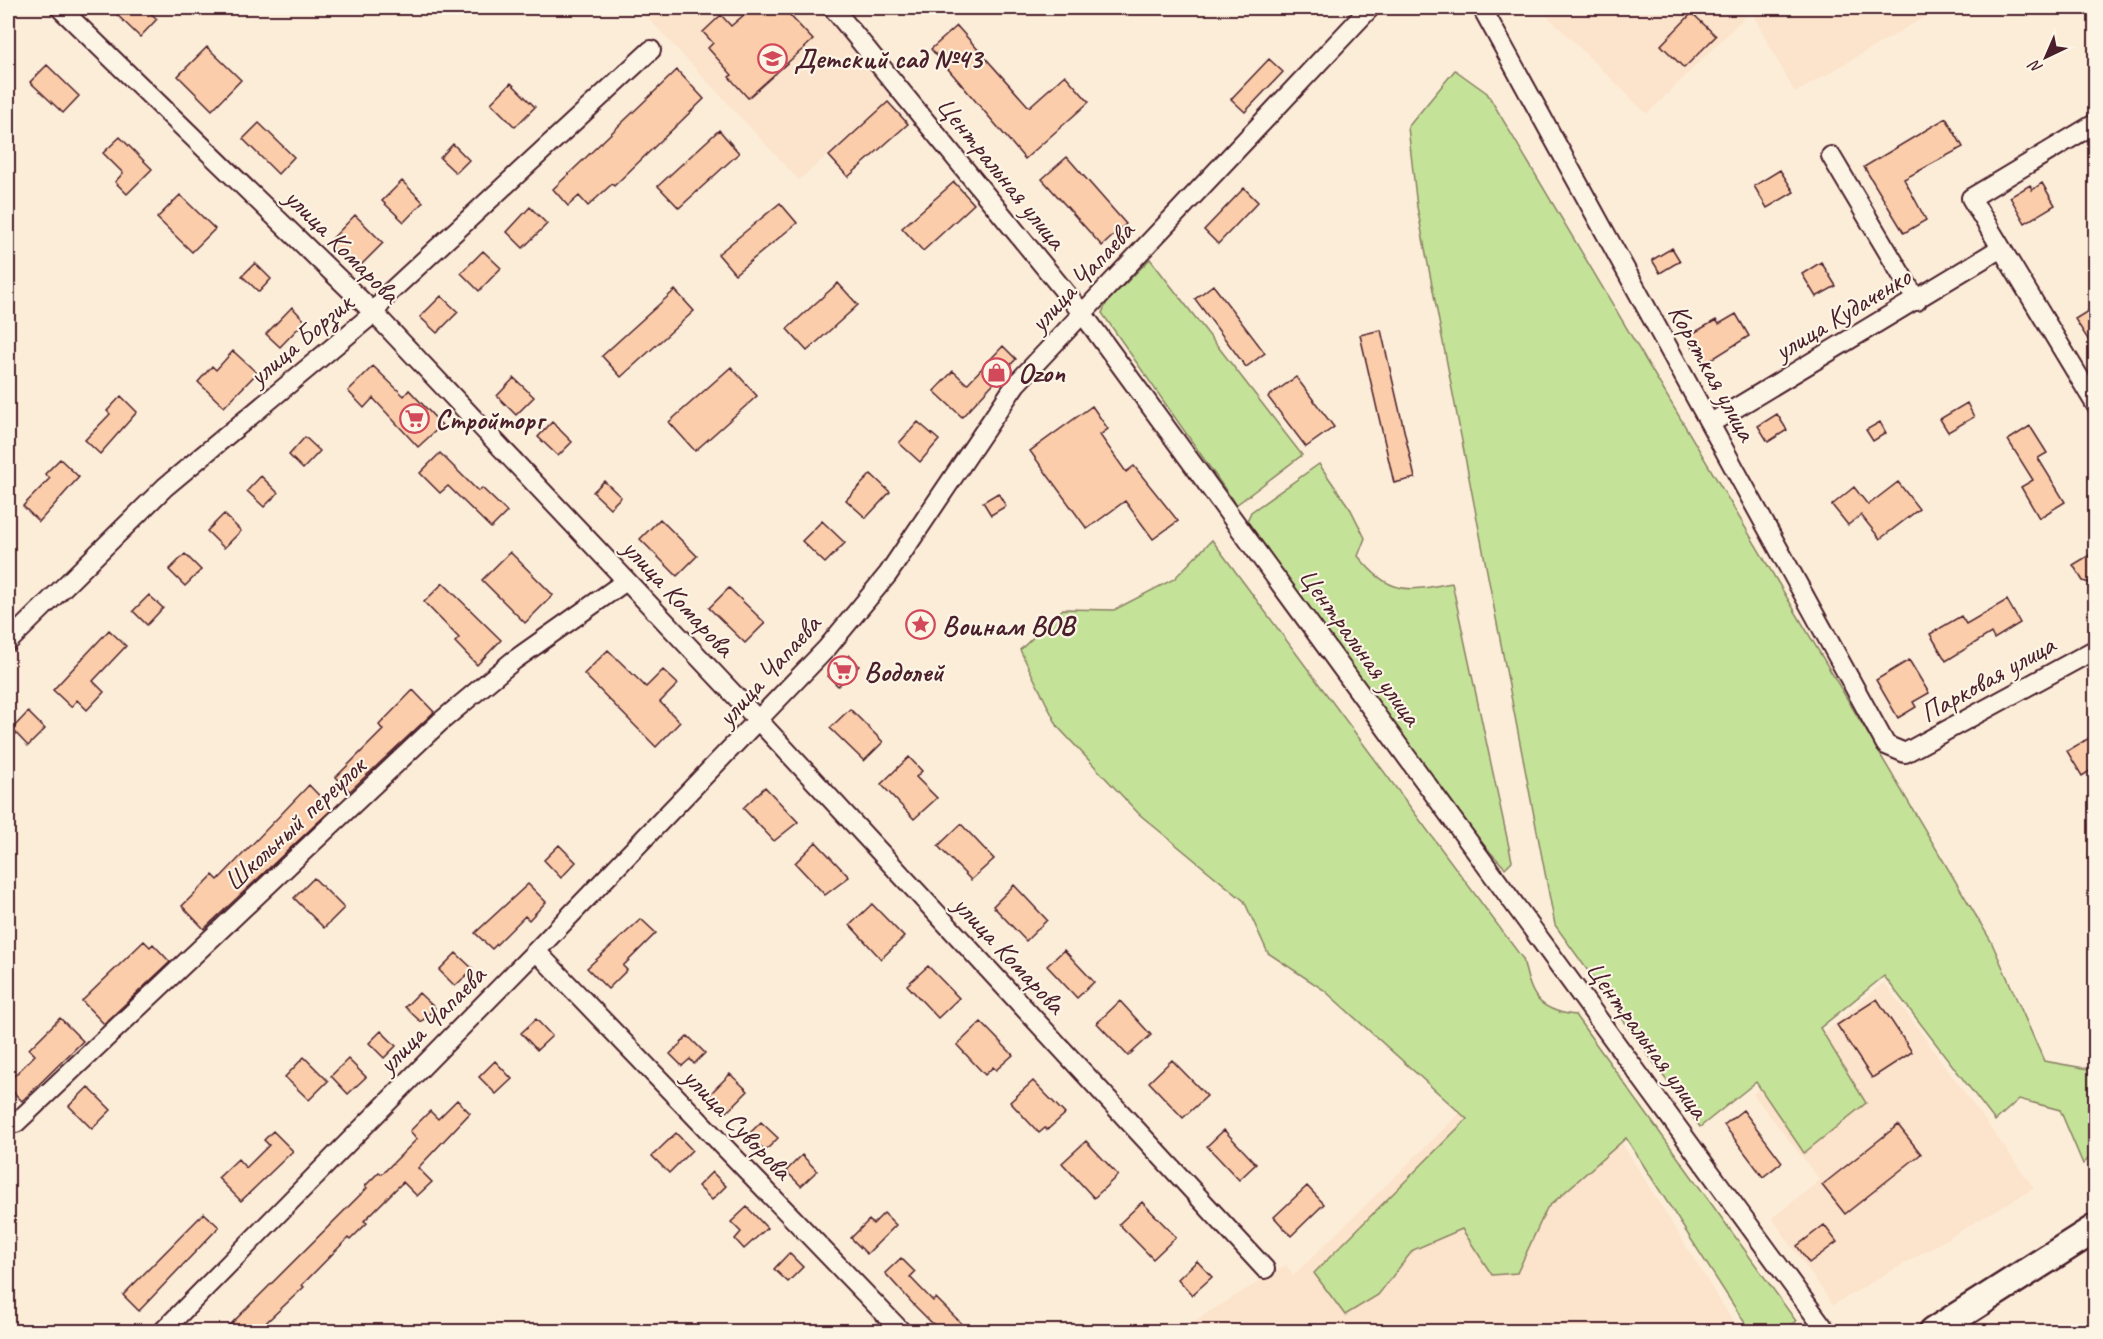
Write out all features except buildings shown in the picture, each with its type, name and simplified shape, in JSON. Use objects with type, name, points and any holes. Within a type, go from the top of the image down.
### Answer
[{"type":"main road","points":[[1933,1332],[2096,1228]]},
{"type":"street","name":"улица Комарова","points":[[60,8],[374,313],[759,721],[1264,1269]]},
{"type":"street","name":"Центральная улица","points":[[833,8],[1083,314],[1827,1332]]},
{"type":"street","name":"улица Чапаева","points":[[162,1332],[536,951],[759,721],[826,648],[888,574],[1016,384],[1370,8]]},
{"type":"street","name":"Короткая улица","points":[[1482,8],[1886,745],[1905,753]]},
{"type":"street","name":"улица Борзик","points":[[8,642],[158,493],[374,313],[389,293],[651,50]]},
{"type":"street","points":[[2096,123],[1971,198],[2096,405]]},
{"type":"street","points":[[1831,156],[1917,301]]},
{"type":"street","name":"улица Кудаченко","points":[[1711,423],[1917,301],[2001,248]]},
{"type":"street","name":"Школьный переулок","points":[[16,1123],[440,722],[513,661],[626,580]]},
{"type":"street","name":"Парковая улица","points":[[1905,753],[2096,649]]},
{"type":"street","name":"улица Суворова","points":[[536,951],[902,1332]]},
{"type":"shaded area","name":"Детский сад №43","points":[[661,8],[818,8],[892,98],[799,180],[649,19]]},
{"type":"shaded area","points":[[1539,8],[1940,8],[1795,93],[1751,11],[1647,114]]},
{"type":"shaded area","points":[[1884,982],[2034,1188],[1833,1305],[1772,1218],[1820,1180],[1753,1094]]},
{"type":"shaded area","points":[[1549,1026],[1739,1331],[1176,1332],[1286,1265],[1293,1276]]},
{"type":"green space","points":[[1455,70],[1487,93],[1991,941],[2044,1061],[2095,1070],[2095,1152],[2083,1164],[2060,1110],[2019,1099],[1995,1121],[1884,976],[1820,1028],[1866,1103],[1804,1153],[1756,1082],[1700,1127],[1555,925],[1417,207],[1408,127]]},
{"type":"green space","points":[[1150,259],[1302,455],[1236,505],[1102,313],[1107,302]]},
{"type":"green space","points":[[1319,464],[1351,510],[1365,538],[1358,556],[1369,569],[1380,578],[1400,588],[1422,588],[1452,583],[1512,861],[1505,868],[1478,839],[1247,521],[1251,512]]},
{"type":"green space","points":[[1212,540],[1523,959],[1532,991],[1537,998],[1551,1009],[1575,1015],[1796,1321],[1782,1331],[1750,1331],[1626,1138],[1547,1208],[1517,1273],[1492,1275],[1462,1229],[1413,1250],[1378,1295],[1345,1315],[1314,1273],[1467,1119],[1324,990],[1268,953],[1244,901],[1139,814],[1058,727],[1020,650],[1063,609],[1114,610],[1174,579]]},
{"type":"place","name":"Детский сад №43","points":[[773,58]]},
{"type":"place","name":"Ozon","points":[[997,372]]},
{"type":"place","name":"Стройторг","points":[[414,419]]},
{"type":"place","name":"Воинам ВОВ","points":[[921,625]]},
{"type":"place","name":"Водолей","points":[[843,671]]}]
